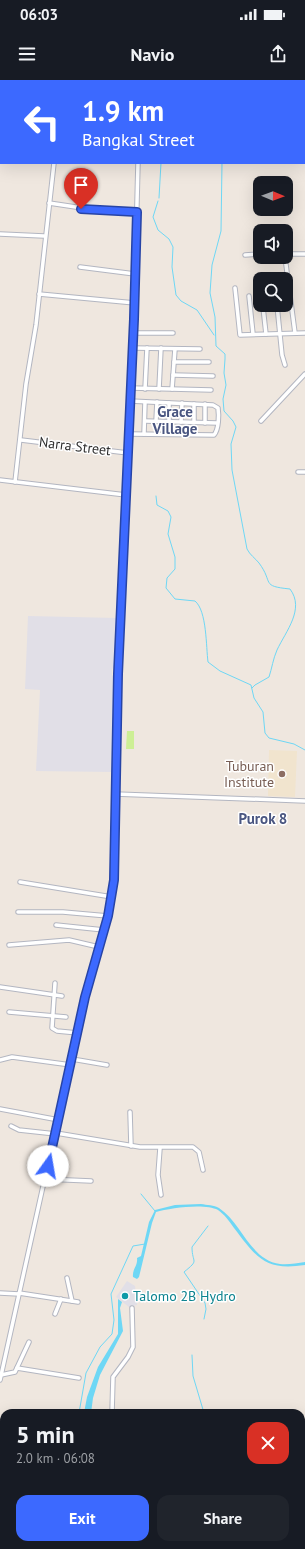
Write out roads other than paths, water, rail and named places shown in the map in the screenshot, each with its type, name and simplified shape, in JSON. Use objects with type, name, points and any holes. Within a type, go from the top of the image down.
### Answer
[{"type":"street","points":[[16,482],[26,384],[36,325],[44,236],[54,164]]},
{"type":"street","points":[[0,1380],[88,984],[108,916],[115,873],[118,674],[134,333],[138,164]]},
{"type":"street","points":[[49,203],[84,209],[137,212]]},
{"type":"street","points":[[0,234],[44,236]]},
{"type":"street","points":[[245,255],[253,254]]},
{"type":"street","points":[[293,254],[305,254]]},
{"type":"street","points":[[286,264],[294,333]]},
{"type":"street","points":[[80,267],[135,274]]},
{"type":"street","points":[[234,288],[240,335],[305,333]]},
{"type":"street","points":[[39,294],[135,303]]},
{"type":"street","points":[[250,296],[253,334]]},
{"type":"street","points":[[264,312],[266,334]]},
{"type":"street","points":[[278,312],[282,355],[285,365]]},
{"type":"street","points":[[134,333],[173,333]]},
{"type":"street","points":[[133,348],[200,349]]},
{"type":"street","points":[[146,389],[147,348]]},
{"type":"street","points":[[159,389],[161,348]]},
{"type":"street","points":[[172,389],[174,348]]},
{"type":"street","points":[[174,362],[209,362]]},
{"type":"street","points":[[261,420],[305,374]]},
{"type":"street","points":[[173,375],[213,376]]},
{"type":"street","points":[[131,388],[211,390]]},
{"type":"street","points":[[129,434],[215,435],[218,408],[214,405],[205,404],[130,401]]},
{"type":"street","points":[[144,434],[145,402]]},
{"type":"street","points":[[156,421],[157,402]]},
{"type":"street","points":[[169,422],[170,403]]},
{"type":"street","points":[[181,422],[182,403]]},
{"type":"street","points":[[194,404],[194,422]]},
{"type":"street","points":[[205,404],[205,423]]},
{"type":"street","points":[[144,421],[217,423]]},
{"type":"street","name":"Narra Street","points":[[21,440],[128,453]]},
{"type":"street","points":[[298,472],[305,472]]},
{"type":"street","points":[[0,480],[126,495]]},
{"type":"street","points":[[115,794],[305,800]]},
{"type":"street","points":[[20,882],[112,897]]},
{"type":"street","points":[[18,912],[54,911],[108,916]]},
{"type":"street","points":[[56,925],[104,930]]},
{"type":"street","points":[[9,944],[69,940],[99,947]]},
{"type":"street","points":[[55,983],[52,1016],[53,1030],[78,1033]]},
{"type":"street","points":[[0,987],[62,996]]},
{"type":"street","points":[[8,1012],[66,1017]]},
{"type":"street","points":[[0,1060],[12,1057],[71,1065]]},
{"type":"street","points":[[72,1059],[108,1065]]},
{"type":"street","points":[[0,1109],[59,1120]]},
{"type":"street","points":[[130,1112],[132,1146]]},
{"type":"street","points":[[11,1126],[24,1131],[56,1133],[132,1146],[160,1148],[190,1147],[197,1149],[199,1152],[203,1170]]},
{"type":"street","points":[[160,1148],[158,1175],[160,1195]]},
{"type":"street","points":[[45,1179],[91,1181]]},
{"type":"street","points":[[67,1278],[72,1301]]},
{"type":"street","points":[[0,1293],[19,1293],[61,1298],[78,1302]]},
{"type":"street","points":[[55,1314],[61,1298]]},
{"type":"street","points":[[112,1409],[113,1377],[128,1357],[133,1347],[132,1308]]},
{"type":"street","points":[[1,1375],[14,1373],[29,1342]]},
{"type":"street","points":[[17,1368],[78,1378]]},
{"type":"water","points":[[201,1204],[219,1208],[234,1223],[261,1256],[280,1264],[305,1262],[305,1265],[280,1266],[271,1264],[263,1260],[249,1247],[227,1218],[218,1210],[205,1207],[187,1207],[156,1212],[139,1277],[137,1279],[133,1277],[137,1258],[141,1256],[149,1222],[155,1210],[175,1205]]},
{"type":"water","points":[[118,1299],[122,1302],[120,1308],[123,1331],[100,1375],[93,1398],[92,1409],[85,1409],[87,1397],[98,1367],[118,1334]]},
{"type":"waterway","points":[[159,198],[161,164]]},
{"type":"waterway","points":[[222,164],[221,231],[212,265],[210,293],[215,317],[216,346],[225,354],[224,373],[226,385],[223,399],[224,411],[236,427],[231,444],[232,470],[247,549],[259,563],[271,585],[290,589],[296,604],[295,612],[289,628],[274,657],[269,677],[252,688]]},
{"type":"waterway","points":[[158,201],[153,217],[158,230],[169,239],[173,247],[172,267],[176,295],[181,301],[197,310],[214,335]]},
{"type":"waterway","points":[[156,496],[157,505],[168,511],[171,517],[168,534],[175,557],[175,569],[167,578],[166,588],[175,599],[195,601],[199,606],[204,621],[208,662],[220,671],[251,685],[254,698],[263,712],[265,733],[269,738],[294,744],[305,750]]},
{"type":"waterway","points":[[141,1194],[155,1211]]},
{"type":"waterway","points":[[204,1319],[206,1309],[205,1303],[184,1272],[194,1263],[192,1247],[208,1226]]},
{"type":"waterway","points":[[80,1409],[86,1373],[100,1347],[112,1334],[114,1320],[111,1294],[133,1246],[145,1244]]},
{"type":"waterway","points":[[192,1355],[193,1376],[203,1409]]},
{"type":"place","name":"Tuburan Institute","points":[[282,774]]},
{"type":"place","name":"Talomo 2B Hydro","points":[[125,1296]]},
{"type":"district","name":"Grace Village","points":[[175,420]]},
{"type":"district","name":"Purok 8","points":[[263,818]]}]
